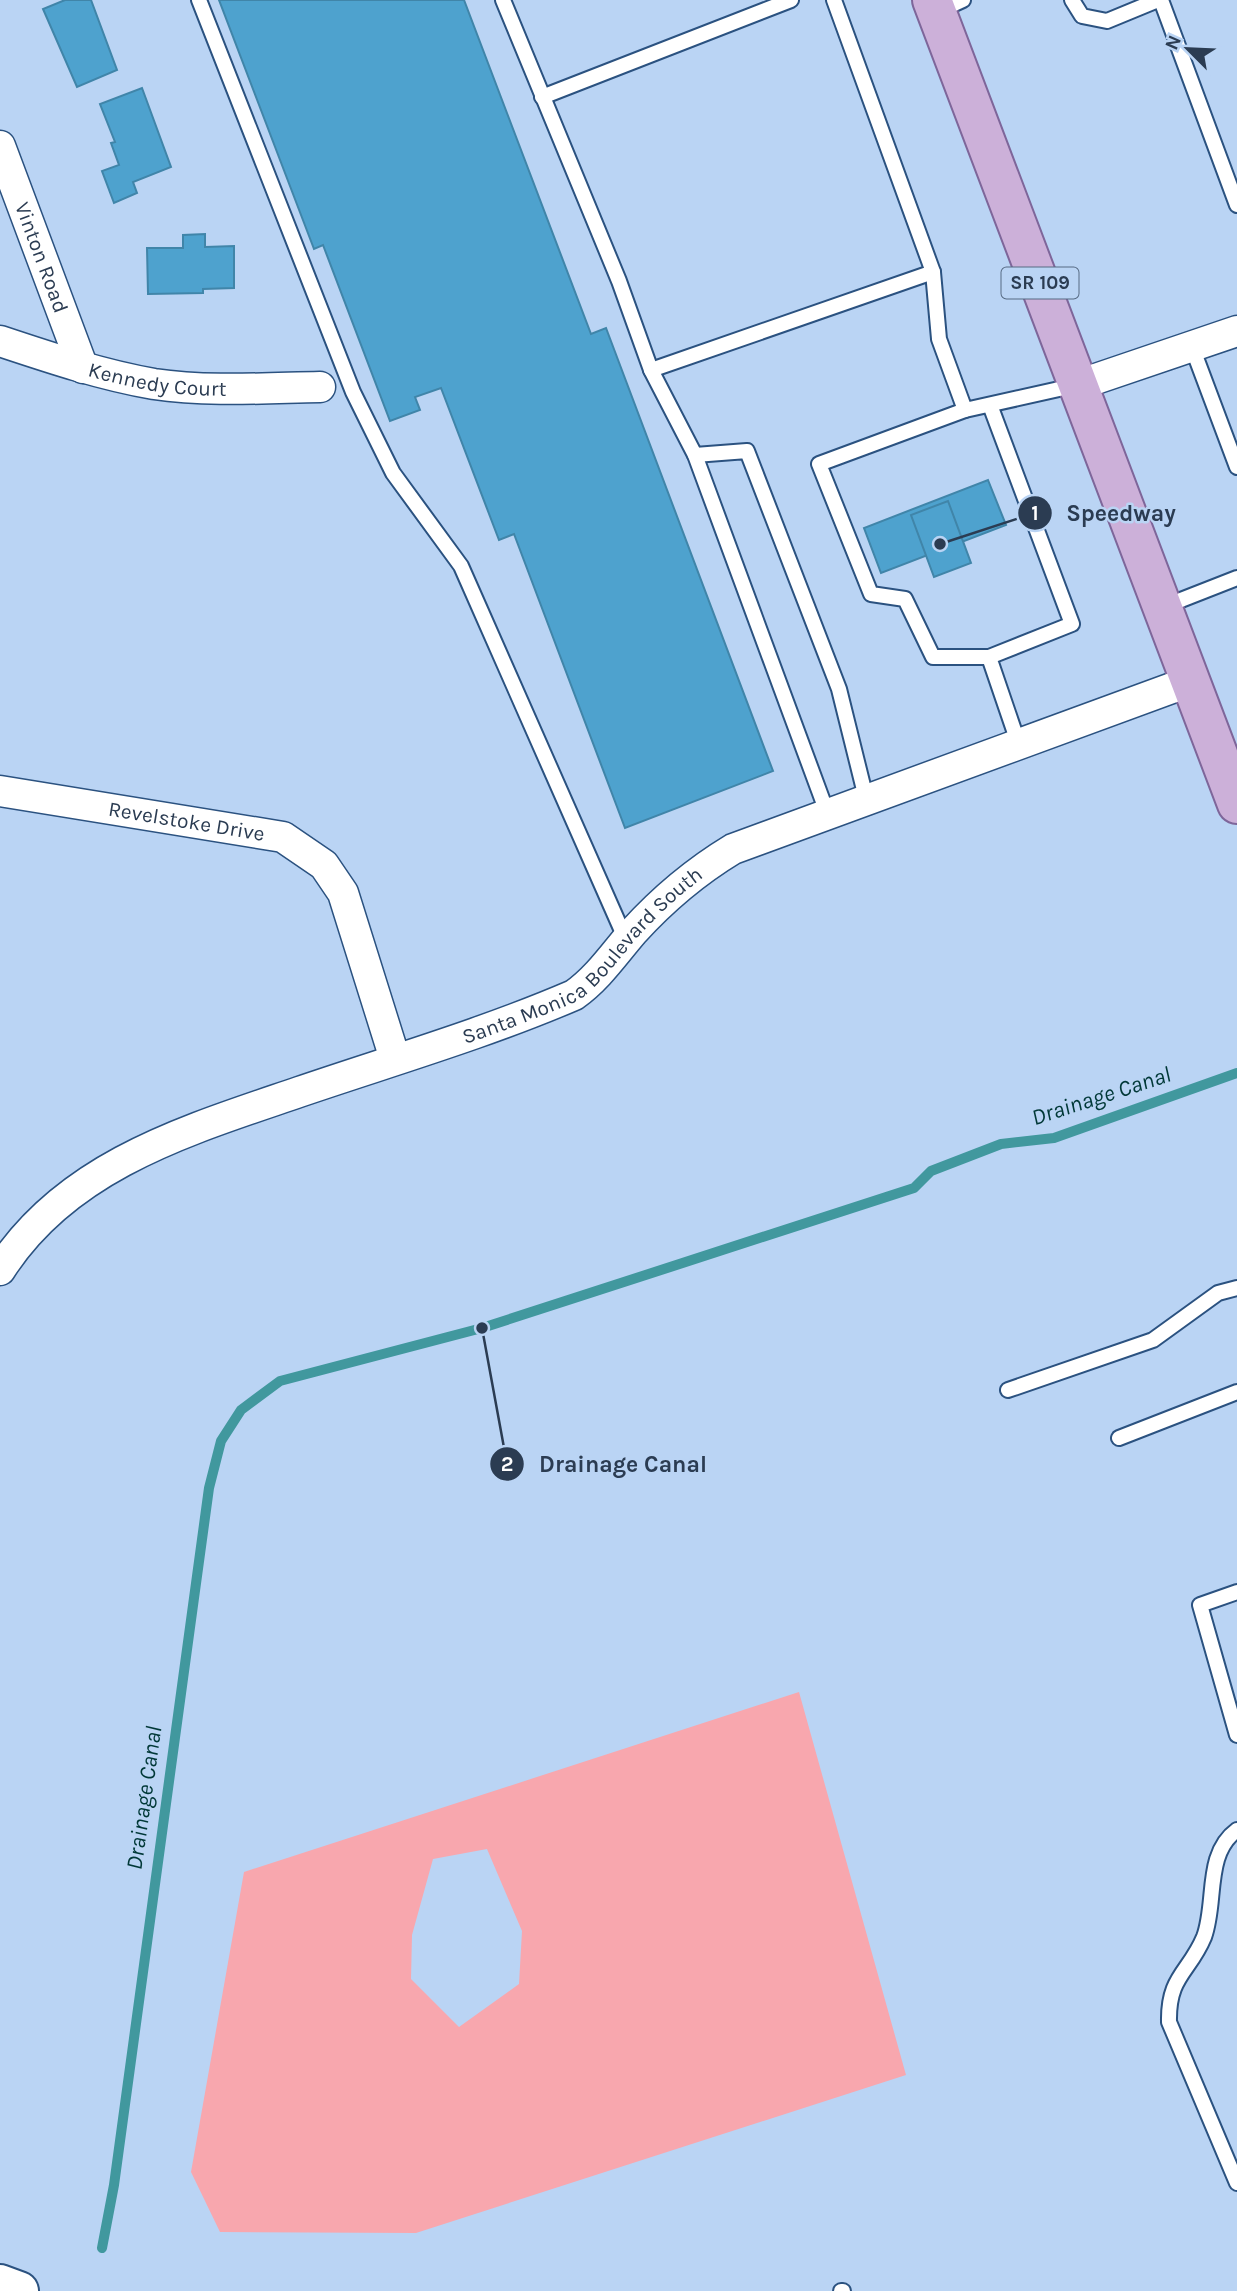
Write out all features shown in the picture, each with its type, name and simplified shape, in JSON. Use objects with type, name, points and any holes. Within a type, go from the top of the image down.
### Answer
[{"type":"main road","name":"SR 109","points":[[944,4],[1079,385],[1162,607],[1233,784]]},
{"type":"street","name":"Vinton Road","points":[[0,146],[83,368]]},
{"type":"street","points":[[1079,385],[1237,331]]},
{"type":"street","name":"Kennedy Court","points":[[0,341],[83,368],[156,384],[244,389],[320,387]]},
{"type":"street","name":"Santa Monica Boulevard South","points":[[0,1270],[42,1220],[68,1196],[144,1148],[574,995],[592,982],[626,940],[667,897],[705,865],[733,849],[1191,681]]},
{"type":"street","name":"Revelstoke Drive","points":[[0,792],[283,837],[324,865],[343,893],[395,1059]]},
{"type":"street","points":[[0,2284],[19,2291]]},
{"type":"lane","points":[[199,0],[353,392],[393,473],[461,566],[626,940]]},
{"type":"lane","points":[[503,0],[619,281],[651,370],[695,455],[828,815]]},
{"type":"lane","points":[[542,97],[791,0]]},
{"type":"lane","points":[[834,0],[933,272],[939,339],[965,410]]},
{"type":"lane","points":[[1072,0],[1082,16],[1107,21],[1160,0],[1237,205]]},
{"type":"lane","points":[[651,370],[933,272]]},
{"type":"lane","points":[[1192,346],[1237,467]]},
{"type":"lane","points":[[990,405],[1072,624],[989,657],[933,657],[905,599],[871,594],[819,464],[965,410],[1079,385]]},
{"type":"lane","points":[[695,455],[747,451],[839,689],[867,802]]},
{"type":"lane","points":[[1162,607],[1237,578]]},
{"type":"lane","points":[[989,657],[1020,745]]},
{"type":"lane","points":[[1008,1390],[1153,1340],[1219,1293],[1237,1288]]},
{"type":"lane","points":[[1119,1437],[1237,1392]]},
{"type":"lane","points":[[1237,1592],[1200,1605],[1237,1735]]},
{"type":"lane","points":[[1237,1830],[1229,1836],[1216,1857],[1208,1924],[1202,1941],[1175,1982],[1169,2001],[1169,2022],[1237,2183]]},
{"type":"shaded area","points":[[799,1692],[906,2075],[416,2233],[220,2232],[191,2172],[244,1872]],"holes":[[[487,1849],[522,1931],[519,1984],[459,2027],[411,1979],[412,1935],[433,1859]]]},
{"type":"building","points":[[65,0],[91,0],[117,70],[77,87],[43,9]]},
{"type":"building","points":[[219,0],[464,0],[591,334],[606,328],[773,771],[625,828],[514,534],[499,540],[441,388],[415,397],[420,410],[390,421],[323,245],[314,249]]},
{"type":"building","points":[[142,88],[171,167],[133,182],[137,193],[114,203],[102,171],[119,165],[111,143],[115,142],[100,104]]},
{"type":"building","points":[[205,234],[205,247],[234,246],[234,288],[203,289],[203,293],[148,294],[147,248],[183,248],[183,235]]},
{"type":"building","points":[[988,480],[1006,525],[881,573],[864,528]]},
{"type":"building","points":[[948,501],[971,563],[934,577],[911,515]]},
{"type":"waterway","name":"Drainage Canal","points":[[102,2248],[114,2185],[209,1488],[221,1441],[241,1410],[280,1381],[482,1328],[914,1188],[931,1171],[1001,1144],[1054,1138],[1237,1073]]},
{"type":"place","name":"Speedway","points":[[940,544]]},
{"type":"place","name":"Drainage Canal","points":[[482,1328]]}]
